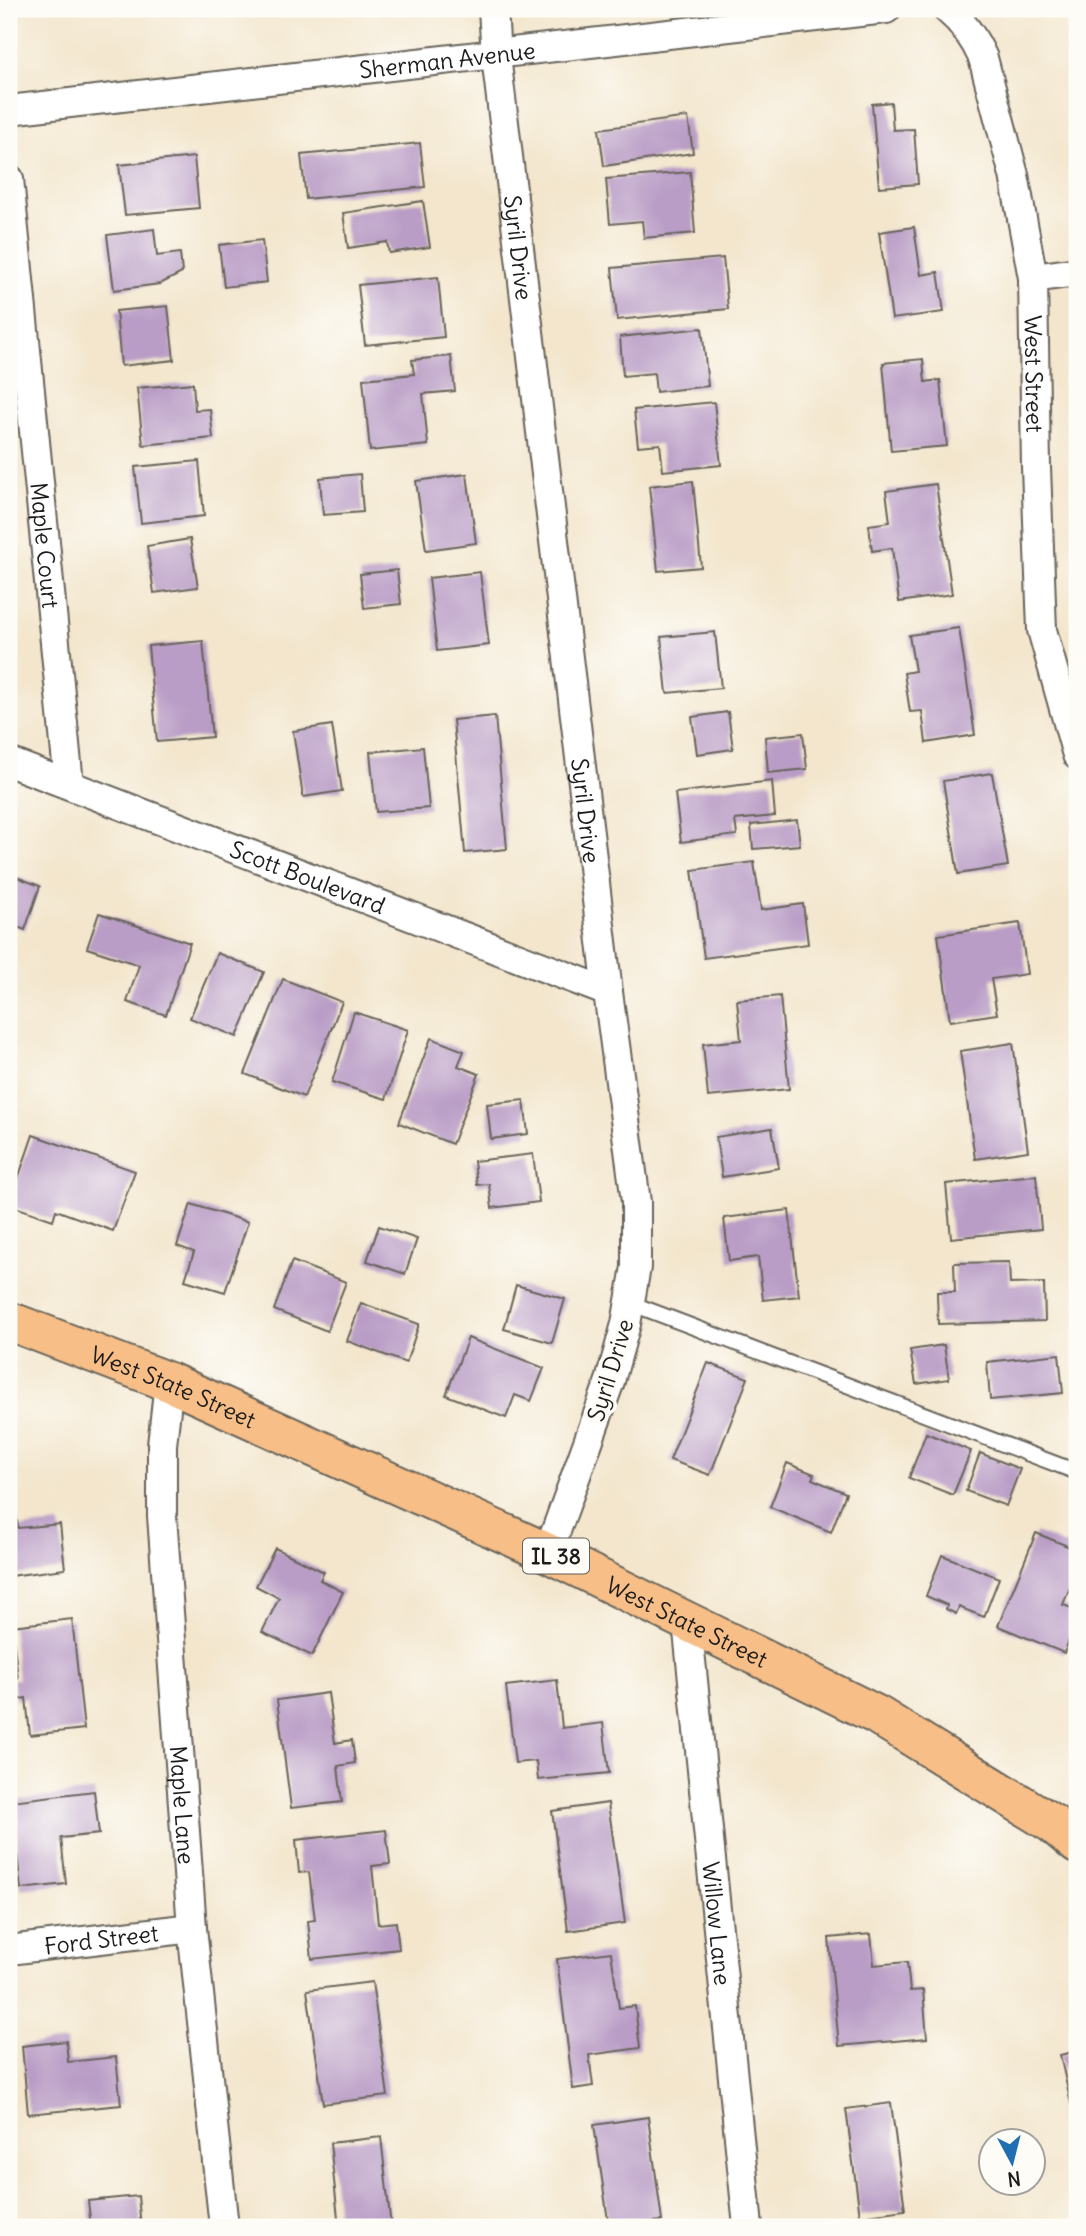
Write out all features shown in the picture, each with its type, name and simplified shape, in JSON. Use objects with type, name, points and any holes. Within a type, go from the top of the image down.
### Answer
[{"type":"main road","name":"West State Street","points":[[9,1321],[169,1382],[548,1553],[687,1621],[877,1715],[1053,1824],[1077,1844]]},
{"type":"street","name":"Syril Drive","points":[[493,9],[496,56],[608,992],[636,1202],[636,1267],[630,1303],[610,1381],[548,1553]]},
{"type":"street","name":"Sherman Avenue","points":[[9,110],[886,9]]},
{"type":"street","name":"West Street","points":[[947,9],[963,22],[983,58],[1014,175],[1033,278],[1042,630],[1077,755]]},
{"type":"street","name":"Maple Court","points":[[9,179],[69,784]]},
{"type":"street","points":[[1033,278],[1077,272]]},
{"type":"street","name":"Scott Boulevard","points":[[9,762],[608,992]]},
{"type":"street","name":"Maple Lane","points":[[169,1382],[162,1445],[162,1516],[192,1928],[224,2227]]},
{"type":"street","name":"Willow Lane","points":[[687,1621],[748,2227]]},
{"type":"street","name":"Ford Street","points":[[9,1950],[192,1928]]},
{"type":"lane","points":[[630,1303],[1077,1472]]},
{"type":"building","points":[[891,102],[893,130],[914,129],[918,184],[879,187],[872,104]]},
{"type":"building","points":[[688,117],[693,153],[604,166],[599,129]]},
{"type":"building","points":[[420,143],[425,187],[306,199],[301,155]]},
{"type":"building","points":[[194,157],[199,208],[125,215],[119,165]]},
{"type":"building","points":[[690,172],[695,233],[644,238],[642,221],[610,224],[606,179]]},
{"type":"building","points":[[423,201],[430,247],[389,253],[387,242],[348,248],[343,213]]},
{"type":"building","points":[[914,227],[921,275],[938,272],[944,312],[892,319],[879,232]]},
{"type":"building","points":[[154,229],[157,256],[180,253],[182,273],[160,284],[114,290],[107,235]]},
{"type":"building","points":[[262,240],[267,282],[224,287],[219,245]]},
{"type":"building","points":[[723,258],[728,309],[617,320],[612,268]]},
{"type":"building","points":[[438,277],[444,337],[365,345],[358,285]]},
{"type":"building","points":[[168,306],[174,360],[121,366],[116,311]]},
{"type":"building","points":[[702,328],[708,386],[656,392],[654,373],[623,376],[620,337]]},
{"type":"building","points":[[451,356],[455,391],[423,394],[428,445],[370,451],[363,379],[414,374],[412,360]]},
{"type":"building","points":[[923,359],[925,382],[940,380],[947,446],[891,451],[883,363]]},
{"type":"building","points":[[193,383],[195,410],[210,409],[213,438],[143,445],[137,388]]},
{"type":"building","points":[[714,402],[721,465],[663,471],[660,444],[638,446],[634,410]]},
{"type":"building","points":[[199,461],[204,516],[141,523],[135,467]]},
{"type":"building","points":[[360,474],[363,512],[323,515],[320,478]]},
{"type":"building","points":[[467,474],[476,543],[426,550],[416,481]]},
{"type":"building","points":[[693,481],[701,567],[658,571],[649,486]]},
{"type":"building","points":[[936,484],[952,594],[899,602],[892,548],[872,551],[869,525],[890,522],[886,491]]},
{"type":"building","points":[[190,539],[198,587],[154,593],[147,546]]},
{"type":"building","points":[[397,570],[401,604],[364,608],[360,574]]},
{"type":"building","points":[[480,572],[489,645],[437,651],[429,578]]},
{"type":"building","points":[[959,628],[975,735],[926,743],[922,711],[910,712],[904,673],[915,671],[909,635]]},
{"type":"building","points":[[715,632],[721,688],[667,693],[661,637]]},
{"type":"building","points":[[203,641],[212,737],[157,742],[148,646]]},
{"type":"building","points":[[728,712],[733,749],[697,754],[692,717]]},
{"type":"building","points":[[495,716],[507,849],[465,853],[453,720]]},
{"type":"building","points":[[332,725],[342,791],[303,797],[293,731]]},
{"type":"building","points":[[803,733],[807,769],[768,773],[765,737]]},
{"type":"building","points":[[423,747],[429,808],[376,812],[370,752]]},
{"type":"building","points":[[992,773],[1008,866],[958,874],[943,781]]},
{"type":"building","points":[[772,781],[775,816],[735,820],[737,835],[681,842],[675,793]]},
{"type":"building","points":[[797,820],[800,845],[753,849],[751,825]]},
{"type":"building","points":[[754,862],[761,910],[803,904],[808,944],[704,958],[692,870]]},
{"type":"building","points":[[9,874],[40,886],[25,930],[9,924]]},
{"type":"building","points":[[99,913],[190,943],[166,1015],[127,1002],[139,965],[87,948]]},
{"type":"building","points":[[1020,923],[1027,974],[991,979],[997,1014],[950,1021],[938,935]]},
{"type":"building","points":[[217,953],[264,972],[237,1037],[190,1018]]},
{"type":"building","points":[[283,979],[342,1002],[304,1097],[245,1074]]},
{"type":"building","points":[[780,996],[789,1089],[708,1097],[703,1044],[741,1040],[737,1000]]},
{"type":"building","points":[[354,1012],[408,1030],[386,1099],[332,1082]]},
{"type":"building","points":[[431,1038],[464,1051],[458,1066],[479,1074],[452,1144],[399,1123]]},
{"type":"building","points":[[1013,1043],[1028,1151],[975,1159],[960,1051]]},
{"type":"building","points":[[524,1100],[528,1134],[491,1139],[487,1104]]},
{"type":"building","points":[[772,1128],[779,1168],[722,1177],[716,1137]]},
{"type":"building","points":[[33,1135],[135,1171],[113,1231],[56,1210],[53,1220],[9,1205]]},
{"type":"building","points":[[533,1154],[539,1202],[492,1208],[489,1184],[477,1185],[474,1161]]},
{"type":"building","points":[[1036,1175],[1041,1229],[951,1238],[946,1184]]},
{"type":"building","points":[[191,1204],[248,1222],[225,1292],[185,1280],[194,1252],[177,1246]]},
{"type":"building","points":[[789,1210],[799,1296],[763,1300],[758,1257],[729,1261],[724,1218]]},
{"type":"building","points":[[379,1226],[417,1239],[405,1274],[367,1261]]},
{"type":"building","points":[[292,1261],[346,1282],[327,1331],[274,1310]]},
{"type":"building","points":[[1009,1262],[1010,1284],[1044,1283],[1045,1321],[938,1324],[937,1292],[955,1292],[954,1263]]},
{"type":"building","points":[[516,1285],[565,1299],[552,1343],[504,1329]]},
{"type":"building","points":[[361,1303],[419,1324],[406,1363],[347,1341]]},
{"type":"building","points":[[468,1338],[544,1368],[531,1401],[515,1395],[506,1418],[446,1395]]},
{"type":"building","points":[[944,1345],[949,1379],[916,1384],[910,1350]]},
{"type":"building","points":[[1059,1354],[1063,1393],[990,1400],[987,1362]]},
{"type":"building","points":[[708,1363],[748,1378],[710,1475],[670,1460]]},
{"type":"building","points":[[926,1433],[971,1451],[953,1495],[909,1478]]},
{"type":"building","points":[[980,1453],[1020,1469],[1006,1506],[966,1491]]},
{"type":"building","points":[[787,1463],[814,1474],[812,1479],[846,1493],[831,1532],[770,1507]]},
{"type":"building","points":[[9,1472],[18,1528],[60,1524],[65,1569],[9,1576]]},
{"type":"building","points":[[1036,1533],[1077,1550],[1077,1569],[1063,1605],[1077,1610],[1077,1619],[1064,1653],[998,1626]]},
{"type":"building","points":[[275,1548],[324,1572],[320,1580],[343,1592],[312,1656],[262,1632],[279,1598],[256,1586]]},
{"type":"building","points":[[942,1555],[999,1578],[984,1617],[959,1607],[956,1614],[946,1609],[947,1605],[926,1596]]},
{"type":"building","points":[[72,1619],[84,1729],[30,1735],[26,1698],[15,1700],[13,1679],[18,1679],[12,1626]]},
{"type":"building","points":[[557,1680],[562,1728],[603,1723],[609,1773],[538,1780],[536,1761],[515,1763],[506,1686]]},
{"type":"building","points":[[328,1693],[335,1743],[352,1740],[355,1763],[338,1766],[342,1802],[291,1808],[277,1700]]},
{"type":"building","points":[[94,1791],[99,1834],[61,1838],[66,1884],[21,1889],[11,1801]]},
{"type":"building","points":[[608,1803],[625,1923],[568,1931],[552,1811]]},
{"type":"building","points":[[386,1830],[390,1864],[372,1866],[378,1924],[396,1922],[399,1949],[312,1959],[308,1921],[315,1920],[309,1872],[299,1873],[296,1840]]},
{"type":"building","points":[[871,1934],[874,1965],[907,1962],[910,1991],[923,1990],[927,2038],[839,2046],[829,1938]]},
{"type":"building","points":[[611,1952],[619,2008],[635,2006],[640,2048],[589,2055],[593,2086],[573,2089],[557,1959]]},
{"type":"building","points":[[372,1982],[388,2096],[323,2104],[307,1990]]},
{"type":"building","points":[[66,2041],[68,2062],[116,2057],[121,2105],[28,2114],[22,2046]]},
{"type":"building","points":[[1077,2051],[1077,2126],[1076,2126],[1060,2055]]},
{"type":"building","points":[[891,2103],[905,2210],[860,2216],[846,2109]]},
{"type":"building","points":[[648,2117],[662,2221],[609,2227],[594,2125]]},
{"type":"building","points":[[381,2137],[391,2227],[339,2227],[330,2143]]},
{"type":"building","points":[[138,2196],[141,2227],[91,2227],[88,2201]]}]
